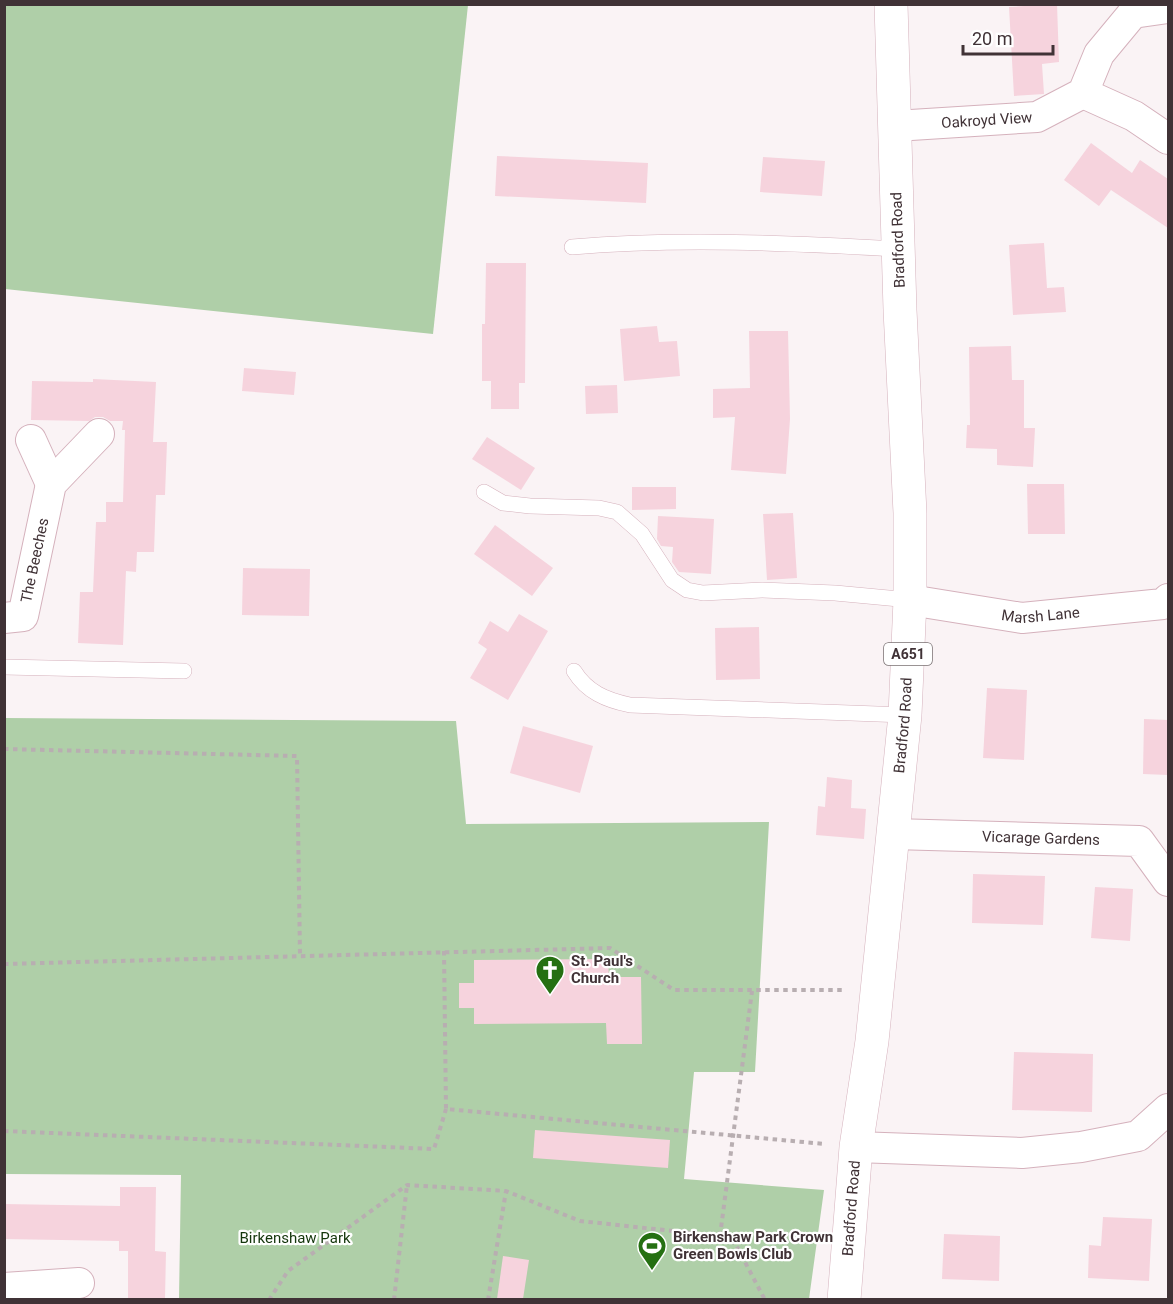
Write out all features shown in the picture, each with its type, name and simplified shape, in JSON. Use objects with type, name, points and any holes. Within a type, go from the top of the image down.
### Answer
[{"type":"main road","name":"Bradford Road","points":[[844,1299],[856,1147],[877,990],[905,715],[910,600],[910,513],[898,249],[891,4]]},
{"type":"street","points":[[1168,8],[1133,13],[1099,54],[1083,93],[1134,116],[1168,139]]},
{"type":"street","name":"Oakroyd View","points":[[895,126],[1037,117],[1083,93]]},
{"type":"street","points":[[31,440],[51,484],[99,434]]},
{"type":"street","name":"The Beeches","points":[[4,618],[23,616],[51,484]]},
{"type":"street","name":"Marsh Lane","points":[[910,600],[1022,618],[1164,604],[1168,599]]},
{"type":"street","name":"Vicarage Gardens","points":[[893,834],[1139,841],[1168,881]]},
{"type":"street","points":[[856,1147],[1022,1153],[1082,1147],[1138,1136],[1168,1109]]},
{"type":"street","points":[[4,1287],[79,1283]]},
{"type":"lane","points":[[572,247],[628,242],[782,243],[898,249]]},
{"type":"lane","points":[[484,492],[503,503],[599,508],[617,512],[642,534],[672,580],[687,590],[703,593],[762,590],[835,593],[910,600]]},
{"type":"lane","points":[[4,667],[184,671]]},
{"type":"lane","points":[[574,672],[582,684],[601,697],[630,705],[905,715]]},
{"type":"path","points":[[4,749],[297,756],[300,955]]},
{"type":"path","points":[[4,964],[610,948],[674,990],[877,990]]},
{"type":"path","points":[[4,1131],[434,1149],[446,1109],[444,951]]},
{"type":"path","points":[[720,1236],[752,991]]},
{"type":"path","points":[[446,1109],[856,1147]]},
{"type":"path","points":[[269,1299],[288,1271],[407,1185],[506,1191],[580,1221],[720,1236],[735,1242],[765,1299]]},
{"type":"path","points":[[394,1299],[407,1185]]},
{"type":"path","points":[[488,1299],[506,1191]]},
{"type":"green space","points":[[5,4],[468,5],[433,334],[5,289]]},
{"type":"green space","name":"Birkenshaw Park","points":[[5,718],[456,721],[466,824],[769,822],[755,1072],[694,1072],[684,1179],[824,1190],[809,1299],[179,1299],[181,1175],[5,1174]]},
{"type":"building","points":[[1057,4],[1059,62],[1042,64],[1044,94],[1014,96],[1009,7]]},
{"type":"building","points":[[1091,143],[1132,173],[1140,160],[1168,179],[1168,228],[1111,190],[1099,206],[1064,180]]},
{"type":"building","points":[[497,156],[648,163],[646,203],[495,196]]},
{"type":"building","points":[[763,157],[825,161],[822,196],[760,192]]},
{"type":"building","points":[[1044,243],[1047,288],[1064,287],[1066,312],[1013,315],[1009,245]]},
{"type":"building","points":[[486,263],[526,263],[525,383],[519,383],[519,409],[491,409],[491,381],[482,381],[482,324],[485,324]]},
{"type":"building","points":[[657,326],[659,342],[677,341],[680,376],[624,381],[620,329]]},
{"type":"building","points":[[749,331],[788,331],[790,419],[786,474],[731,470],[735,417],[713,418],[713,389],[750,388]]},
{"type":"building","points":[[1011,346],[1012,380],[1024,380],[1024,428],[1035,428],[1033,467],[997,465],[997,449],[966,448],[967,425],[970,425],[969,347]]},
{"type":"building","points":[[244,368],[296,372],[294,395],[242,391]]},
{"type":"building","points":[[93,379],[156,382],[153,442],[167,442],[165,495],[156,495],[154,552],[137,552],[136,572],[126,571],[123,645],[78,643],[80,592],[93,592],[96,522],[106,522],[106,502],[123,502],[125,430],[122,430],[123,421],[110,421],[103,417],[95,417],[89,421],[31,420],[32,381],[93,382]]},
{"type":"building","points":[[617,385],[618,413],[586,414],[585,386]]},
{"type":"building","points":[[487,437],[535,468],[521,490],[472,459]]},
{"type":"building","points":[[1027,484],[1064,484],[1065,534],[1028,534]]},
{"type":"building","points":[[632,487],[676,487],[676,509],[632,510]]},
{"type":"building","points":[[793,513],[797,578],[767,580],[763,514]]},
{"type":"building","points":[[658,516],[714,519],[711,574],[679,572],[672,562],[673,547],[661,546],[657,539]]},
{"type":"building","points":[[495,525],[553,568],[532,596],[474,554]]},
{"type":"building","points":[[243,568],[310,569],[309,616],[242,615]]},
{"type":"building","points":[[519,614],[548,631],[508,700],[470,678],[487,649],[478,643],[490,621],[508,632]]},
{"type":"building","points":[[759,627],[760,679],[716,680],[715,628]]},
{"type":"building","points":[[987,688],[1027,690],[1024,760],[983,758]]},
{"type":"building","points":[[1144,719],[1168,720],[1168,775],[1143,774]]},
{"type":"building","points":[[523,726],[593,746],[580,793],[510,773]]},
{"type":"building","points":[[827,777],[852,780],[851,808],[866,809],[864,839],[816,835],[818,806],[825,807]]},
{"type":"building","points":[[973,874],[1045,876],[1043,925],[972,923]]},
{"type":"building","points":[[1095,887],[1133,889],[1130,941],[1091,938]]},
{"type":"building","name":"St. Paul's Church","points":[[608,959],[609,977],[641,977],[642,1044],[607,1044],[606,1023],[474,1024],[474,1008],[459,1008],[459,983],[474,983],[474,960]]},
{"type":"building","points":[[1014,1052],[1093,1054],[1092,1112],[1012,1110]]},
{"type":"building","points":[[535,1130],[670,1140],[668,1168],[533,1158]]},
{"type":"building","points":[[120,1187],[156,1187],[155,1251],[166,1252],[165,1299],[128,1299],[128,1251],[119,1251],[119,1241],[4,1239],[4,1204],[120,1206]]},
{"type":"building","points":[[1103,1217],[1152,1219],[1149,1281],[1088,1278],[1089,1245],[1101,1246]]},
{"type":"building","points":[[944,1234],[1000,1236],[999,1281],[942,1279]]},
{"type":"building","points":[[503,1256],[529,1260],[523,1299],[497,1299]]},
{"type":"place","name":"St. Paul's Church","points":[[550,996]]},
{"type":"place","name":"Birkenshaw Park Crown Green Bowls Club","points":[[652,1272]]}]
